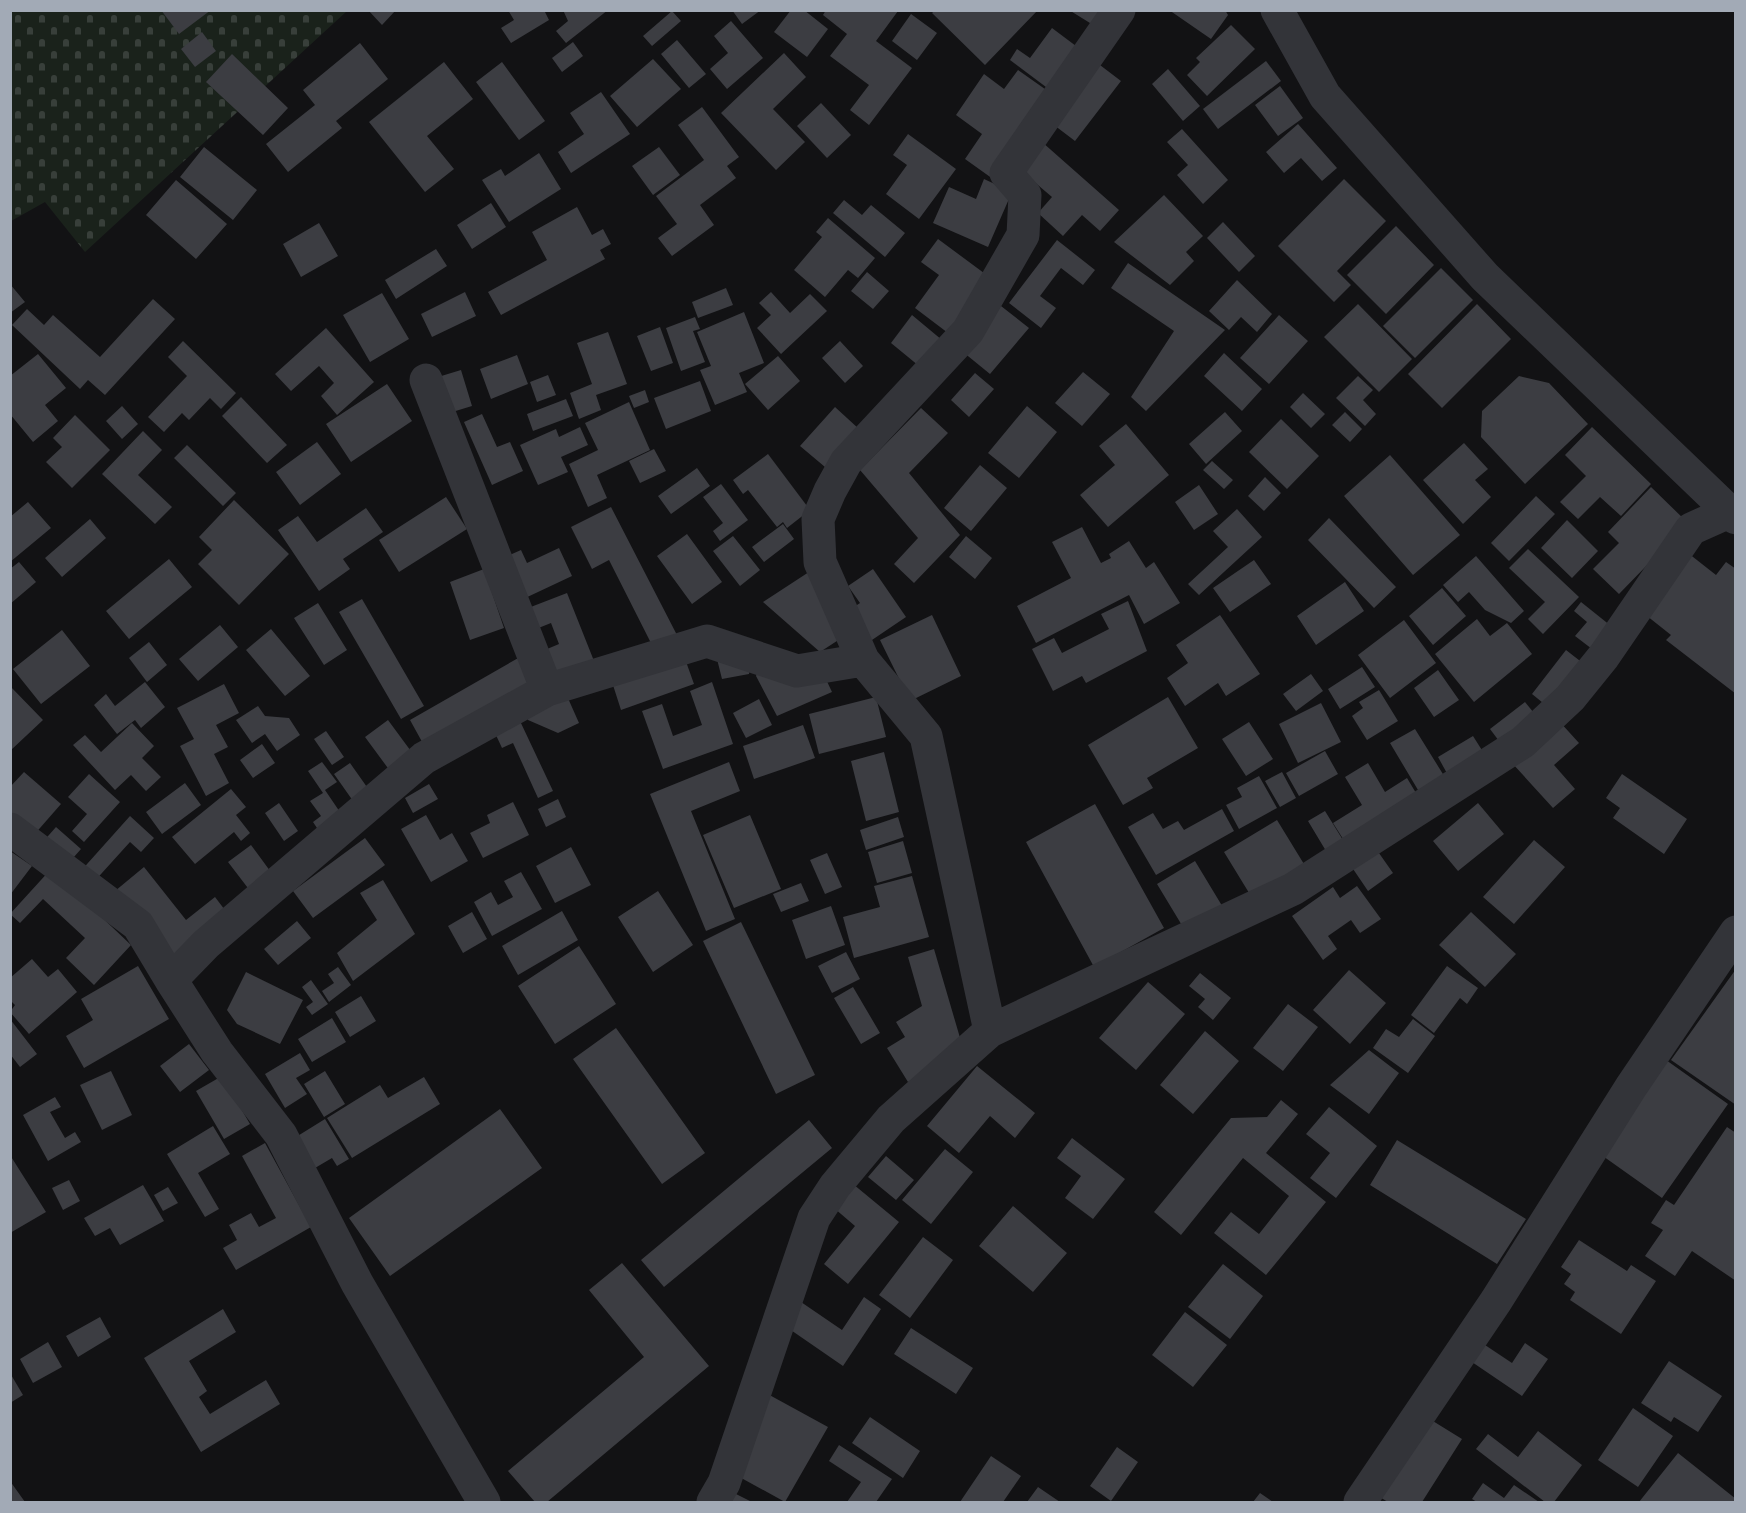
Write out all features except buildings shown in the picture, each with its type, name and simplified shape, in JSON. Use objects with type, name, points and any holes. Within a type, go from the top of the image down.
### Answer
[{"type":"street","points":[[990,1031],[926,736],[863,660],[820,562],[818,519],[846,462],[968,331],[1023,235],[1025,195],[1006,173],[1119,10]]},
{"type":"street","points":[[713,1503],[724,1483],[814,1218],[835,1186],[891,1119],[990,1031],[1293,889],[1523,742],[1570,698],[1604,656],[1691,529],[1732,515],[1485,277],[1324,96],[1277,10]]},
{"type":"street","points":[[426,380],[547,690]]},
{"type":"street","points":[[171,980],[206,944],[424,759],[547,690],[707,641],[797,672],[863,660]]},
{"type":"street","points":[[10,829],[138,925],[217,1052],[281,1135],[357,1283],[484,1503]]},
{"type":"street","points":[[1360,1503],[1496,1301],[1631,1087],[1736,932]]},
{"type":"green space","points":[[11,11],[347,11],[85,252],[45,202],[11,221]]}]
